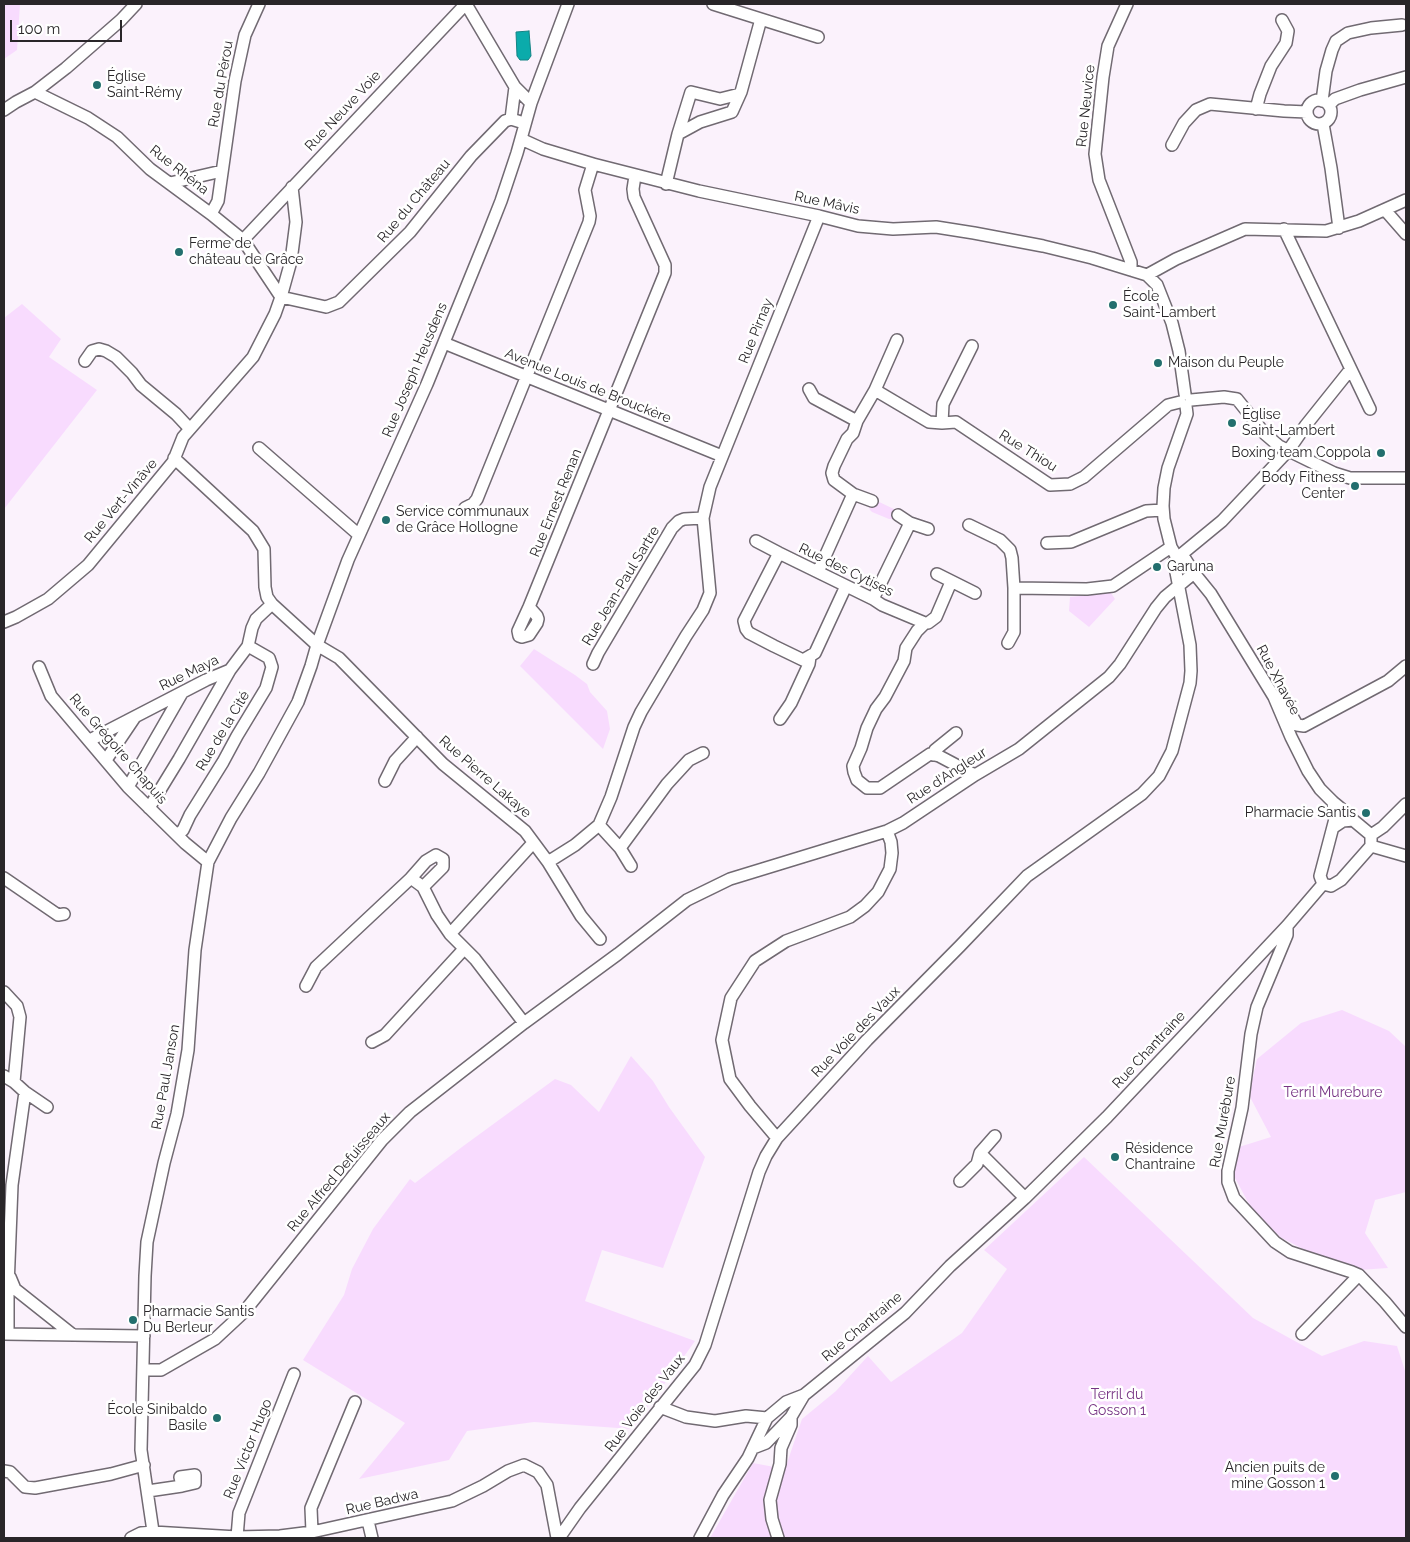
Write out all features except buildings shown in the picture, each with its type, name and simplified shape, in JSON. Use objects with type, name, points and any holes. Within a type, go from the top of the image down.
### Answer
[{"type":"street","points":[[4,110],[35,92],[66,68],[136,4]]},
{"type":"street","name":"Rue du Pérou","points":[[211,214],[218,201],[235,81],[245,35],[259,4]]},
{"type":"street","points":[[466,4],[515,87],[530,104]]},
{"type":"street","name":"Rue Neuve Voie","points":[[243,240],[466,4]]},
{"type":"street","name":"Rue Joseph Heusdens","points":[[317,645],[359,535],[444,344],[501,201],[530,104],[568,4]]},
{"type":"street","points":[[713,4],[818,37]]},
{"type":"street","name":"Rue Neuvice","points":[[1127,4],[1108,46],[1095,154],[1098,180],[1131,262],[1131,270]]},
{"type":"street","points":[[678,134],[700,122],[732,112],[740,94],[761,19]]},
{"type":"street","points":[[1256,109],[1271,66],[1286,43],[1288,30],[1282,20]]},
{"type":"street","points":[[1402,24],[1348,33],[1336,41],[1326,70],[1325,103],[1331,112],[1329,120],[1323,124],[1315,124],[1310,119],[1308,112],[1310,106],[1315,101],[1325,103],[1360,90],[1406,77]]},
{"type":"street","points":[[515,87],[512,119],[524,124]]},
{"type":"street","name":"Rue Rhéna","points":[[35,92],[88,118],[116,137],[150,169],[243,240],[281,297]]},
{"type":"street","points":[[666,184],[678,134],[691,92],[720,99],[740,94]]},
{"type":"street","points":[[717,118],[722,109],[720,99]]},
{"type":"street","points":[[1172,145],[1184,123],[1196,110],[1210,104],[1308,112]]},
{"type":"street","points":[[687,106],[691,116],[700,122]]},
{"type":"street","name":"Rue du Château","points":[[281,297],[326,307],[339,302],[410,232],[471,156],[505,121],[512,119]]},
{"type":"street","points":[[1323,124],[1339,228]]},
{"type":"street","name":"Rue Mâvis","points":[[521,139],[543,149],[635,176],[858,226],[893,228],[936,227],[974,233],[1043,246],[1147,275]]},
{"type":"street","points":[[465,508],[473,504],[477,499],[589,222],[590,216],[585,190],[593,164]]},
{"type":"street","points":[[170,183],[222,172]]},
{"type":"street","name":"Rue Ernest Renan","points":[[530,606],[666,272],[665,265],[634,197],[635,176]]},
{"type":"street","name":"Rue Vert-Vinâve","points":[[4,622],[48,599],[88,565],[173,462],[183,437],[253,357],[275,314],[290,260],[296,222],[292,187]]},
{"type":"street","points":[[1147,275],[1176,259],[1245,229],[1326,231],[1339,228],[1406,200]]},
{"type":"street","points":[[1385,210],[1406,234]]},
{"type":"street","name":"Rue Pirnay","points":[[599,825],[611,796],[634,727],[646,703],[703,610],[710,593],[703,518],[710,488],[819,216]]},
{"type":"street","points":[[1284,229],[1370,409]]},
{"type":"street","name":"Rue Voie des Vaux","points":[[558,1538],[695,1365],[705,1345],[759,1172],[777,1138],[867,1040],[1027,876],[1142,794],[1159,776],[1172,751],[1190,683],[1191,671],[1190,645],[1176,576],[1176,555],[1163,510],[1164,488],[1168,468],[1187,414],[1179,351],[1172,323],[1157,286],[1147,275]]},
{"type":"street","points":[[872,502],[854,494],[834,480],[832,473],[847,439],[853,433],[857,421],[875,390],[897,340]]},
{"type":"street","name":"Avenue Louis de Brouckère","points":[[444,344],[722,456]]},
{"type":"street","points":[[942,423],[942,404],[972,346]]},
{"type":"street","points":[[85,361],[92,351],[99,349],[111,354],[132,373],[141,385],[176,414],[190,429]]},
{"type":"street","points":[[1014,588],[1087,589],[1113,586],[1176,555],[1222,521],[1288,450],[1350,370]]},
{"type":"street","points":[[810,389],[814,398],[857,421]]},
{"type":"street","name":"Rue Thiou","points":[[875,390],[930,422],[956,422],[1050,485],[1070,484],[1084,477],[1168,405],[1186,400]]},
{"type":"street","points":[[1186,400],[1224,397],[1237,398],[1265,434],[1279,446],[1334,473],[1350,478],[1406,478]]},
{"type":"street","points":[[259,448],[359,535]]},
{"type":"street","points":[[174,458],[253,531],[264,549],[265,587],[267,597],[272,604]]},
{"type":"street","points":[[818,572],[854,494]]},
{"type":"street","points":[[1046,543],[1071,542],[1146,511],[1163,510]]},
{"type":"street","points":[[898,515],[910,523],[928,529]]},
{"type":"street","name":"Rue Jean-Paul Sartre","points":[[593,664],[672,528],[684,519],[703,518]]},
{"type":"street","points":[[873,599],[910,523]]},
{"type":"street","points":[[969,525],[1000,540],[1005,544],[1012,558],[1014,632],[1008,643]]},
{"type":"street","name":"Rue des Cytises","points":[[756,541],[778,554],[882,605],[925,623]]},
{"type":"street","points":[[778,554],[744,621],[745,626],[749,633],[803,660],[815,653],[846,586]]},
{"type":"street","name":"Rue Xhavée","points":[[1176,555],[1211,594],[1274,697],[1291,737],[1308,771],[1320,789],[1350,816],[1371,841]]},
{"type":"street","points":[[937,574],[975,593]]},
{"type":"street","name":"Rue d'Angleur","points":[[661,921],[687,900],[730,879],[888,831],[1019,749],[1109,677],[1120,664],[1165,597],[1194,574]]},
{"type":"street","points":[[951,582],[936,617],[925,623],[906,648],[904,661],[886,697],[876,709],[853,766],[856,780],[867,788],[880,788],[930,754],[939,756],[975,775]]},
{"type":"street","name":"Rue Pierre Lakaye","points":[[272,604],[317,645],[339,658],[443,764],[525,831],[548,862],[581,916],[600,939]]},
{"type":"street","name":"Rue Maya","points":[[90,740],[206,680],[230,670],[248,646],[256,619],[272,604]]},
{"type":"street","name":"Rue Paul Janson","points":[[153,1535],[141,1450],[147,1242],[177,1114],[188,1050],[195,950],[208,862],[231,818],[259,773],[298,702],[317,645]]},
{"type":"street","name":"Rue de la Cité","points":[[177,835],[182,830],[266,688],[272,667],[269,658],[248,646]]},
{"type":"street","points":[[780,719],[791,703],[810,664],[810,657]]},
{"type":"street","points":[[1274,697],[1283,700],[1297,725],[1304,726],[1388,680],[1406,666]]},
{"type":"street","name":"Rue Grégoire Chapuis","points":[[39,667],[51,696],[128,787],[177,835],[208,862]]},
{"type":"street","points":[[149,808],[230,670]]},
{"type":"street","points":[[128,787],[182,693]]},
{"type":"street","points":[[106,760],[136,715]]},
{"type":"street","points":[[933,755],[936,750],[956,733]]},
{"type":"street","name":"Rue Pierre Lakaye","points":[[385,782],[396,761],[417,738]]},
{"type":"street","points":[[620,848],[667,784],[689,760],[703,754]]},
{"type":"street","points":[[1333,802],[1334,827],[1320,876],[1323,884],[1331,886],[1341,880],[1383,826],[1406,804]]},
{"type":"street","points":[[1334,827],[1343,820],[1353,820]]},
{"type":"street","points":[[548,862],[575,845],[599,825],[620,848],[631,866]]},
{"type":"street","points":[[777,1138],[750,1106],[730,1078],[722,1040],[731,998],[755,961],[786,942],[850,917],[866,906],[878,892],[890,868],[892,853],[888,831]]},
{"type":"street","points":[[1371,841],[1382,850],[1406,856]]},
{"type":"street","points":[[450,934],[533,843]]},
{"type":"street","points":[[306,986],[316,967],[411,878],[426,861],[436,855],[443,859],[443,867],[423,887]]},
{"type":"street","points":[[4,878],[58,915],[64,914]]},
{"type":"street","points":[[411,878],[423,887],[437,915],[450,934],[475,960],[524,1023]]},
{"type":"street","name":"Rue Chantraine","points":[[768,1418],[786,1402],[804,1395],[905,1313],[950,1266],[1025,1198],[1107,1117],[1290,923],[1323,884]]},
{"type":"street","name":"Rue Alfred Defuisseaux","points":[[144,1370],[161,1370],[215,1339],[244,1312],[382,1140],[410,1112],[524,1023],[661,921]]},
{"type":"street","name":"Rue Murébure","points":[[1290,923],[1287,935],[1257,1007],[1242,1108],[1228,1171],[1228,1182],[1234,1198],[1275,1242],[1290,1252],[1358,1275],[1385,1302],[1406,1327]]},
{"type":"street","points":[[372,1042],[385,1035],[464,949]]},
{"type":"street","points":[[4,992],[17,1006],[20,1017],[9,1079],[47,1107]]},
{"type":"street","points":[[25,1092],[12,1185],[9,1306],[6,1334],[144,1336]]},
{"type":"street","points":[[960,1181],[976,1164],[980,1153],[995,1136]]},
{"type":"street","points":[[980,1153],[1025,1198]]},
{"type":"street","points":[[1302,1334],[1358,1275]]},
{"type":"street","points":[[10,1277],[14,1287],[23,1296],[73,1335]]},
{"type":"street","points":[[9,1306],[12,1296],[17,1294],[23,1296]]},
{"type":"street","points":[[41,1334],[50,1330],[52,1318]]},
{"type":"street","name":"Rue Victor Hugo","points":[[237,1537],[239,1513],[294,1374]]},
{"type":"street","name":"Rue Chantraine","points":[[753,1448],[766,1443],[791,1417],[804,1395]]},
{"type":"street","points":[[312,1532],[311,1508],[355,1402]]},
{"type":"street","points":[[660,1407],[686,1417],[715,1420],[746,1416],[768,1418]]},
{"type":"street","name":"Rue Chantraine","points":[[778,1538],[772,1519],[770,1500],[780,1464],[782,1448],[791,1425],[791,1417]]},
{"type":"street","points":[[768,1418],[773,1434],[782,1448]]},
{"type":"street","points":[[700,1538],[723,1495],[753,1448],[768,1418]]},
{"type":"street","points":[[4,1471],[10,1472],[25,1487],[35,1488],[101,1476],[144,1465]]},
{"type":"street","name":"Rue Badwa","points":[[131,1538],[141,1533],[153,1535],[280,1537],[312,1532],[452,1501],[508,1471],[524,1465],[538,1472],[547,1485],[558,1538]]},
{"type":"street","points":[[148,1491],[182,1486]]},
{"type":"street","points":[[368,1521],[372,1538]]},
{"type":"green space","points":[[4,4],[20,4],[17,50],[4,59]]},
{"type":"green space","points":[[22,304],[61,339],[49,357],[97,390],[4,509],[4,318]]},
{"type":"green space","points":[[873,499],[898,511],[894,519],[889,519],[872,512],[869,507]]},
{"type":"green space","points":[[1111,593],[1115,599],[1089,627],[1069,611],[1070,597]]},
{"type":"green space","points":[[534,649],[587,684],[590,692],[607,711],[610,729],[603,749],[520,666]]},
{"type":"green space","name":"Terril Murebure","points":[[1342,1010],[1389,1031],[1406,1047],[1406,1192],[1375,1200],[1365,1233],[1388,1268],[1359,1270],[1326,1261],[1280,1237],[1250,1206],[1234,1176],[1239,1147],[1271,1137],[1249,1095],[1257,1059],[1301,1023]]},
{"type":"green space","points":[[631,1056],[653,1081],[705,1157],[663,1268],[602,1250],[585,1301],[695,1341],[632,1429],[534,1422],[467,1431],[449,1460],[359,1479],[405,1423],[303,1360],[344,1295],[352,1269],[373,1229],[410,1179],[415,1183],[555,1079],[571,1085],[599,1112]]},
{"type":"green space","name":"Terril du Gosson 1","points":[[1084,1157],[1253,1318],[1322,1356],[1364,1341],[1397,1346],[1406,1374],[1406,1538],[710,1538],[753,1463],[785,1469],[802,1419],[836,1391],[868,1356],[891,1382],[962,1333],[1007,1269],[984,1250]]},
{"type":"water","points":[[529,31],[531,56],[528,60],[520,60],[517,56],[516,32]]},
{"type":"place","name":"Église Saint-Rémy","points":[[97,85]]},
{"type":"place","name":"Ferme de château de Grâce","points":[[179,252]]},
{"type":"place","name":"École Saint-Lambert","points":[[1113,305]]},
{"type":"place","name":"Maison du Peuple","points":[[1158,363]]},
{"type":"place","name":"Église Saint-Lambert","points":[[1232,423]]},
{"type":"place","name":"Boxing team Coppola","points":[[1381,453]]},
{"type":"place","name":"Body Fitness Center","points":[[1355,486]]},
{"type":"place","name":"Service communaux de Grâce Hollogne","points":[[386,520]]},
{"type":"place","name":"Garuna","points":[[1157,567]]},
{"type":"place","name":"Pharmacie Santis","points":[[1366,813]]},
{"type":"place","name":"Résidence Chantraine","points":[[1115,1157]]},
{"type":"place","name":"Pharmacie Santis Du Berleur","points":[[133,1320]]},
{"type":"place","name":"École Sinibaldo Basile","points":[[217,1418]]},
{"type":"place","name":"Ancien puits de mine Gosson 1","points":[[1335,1476]]}]
